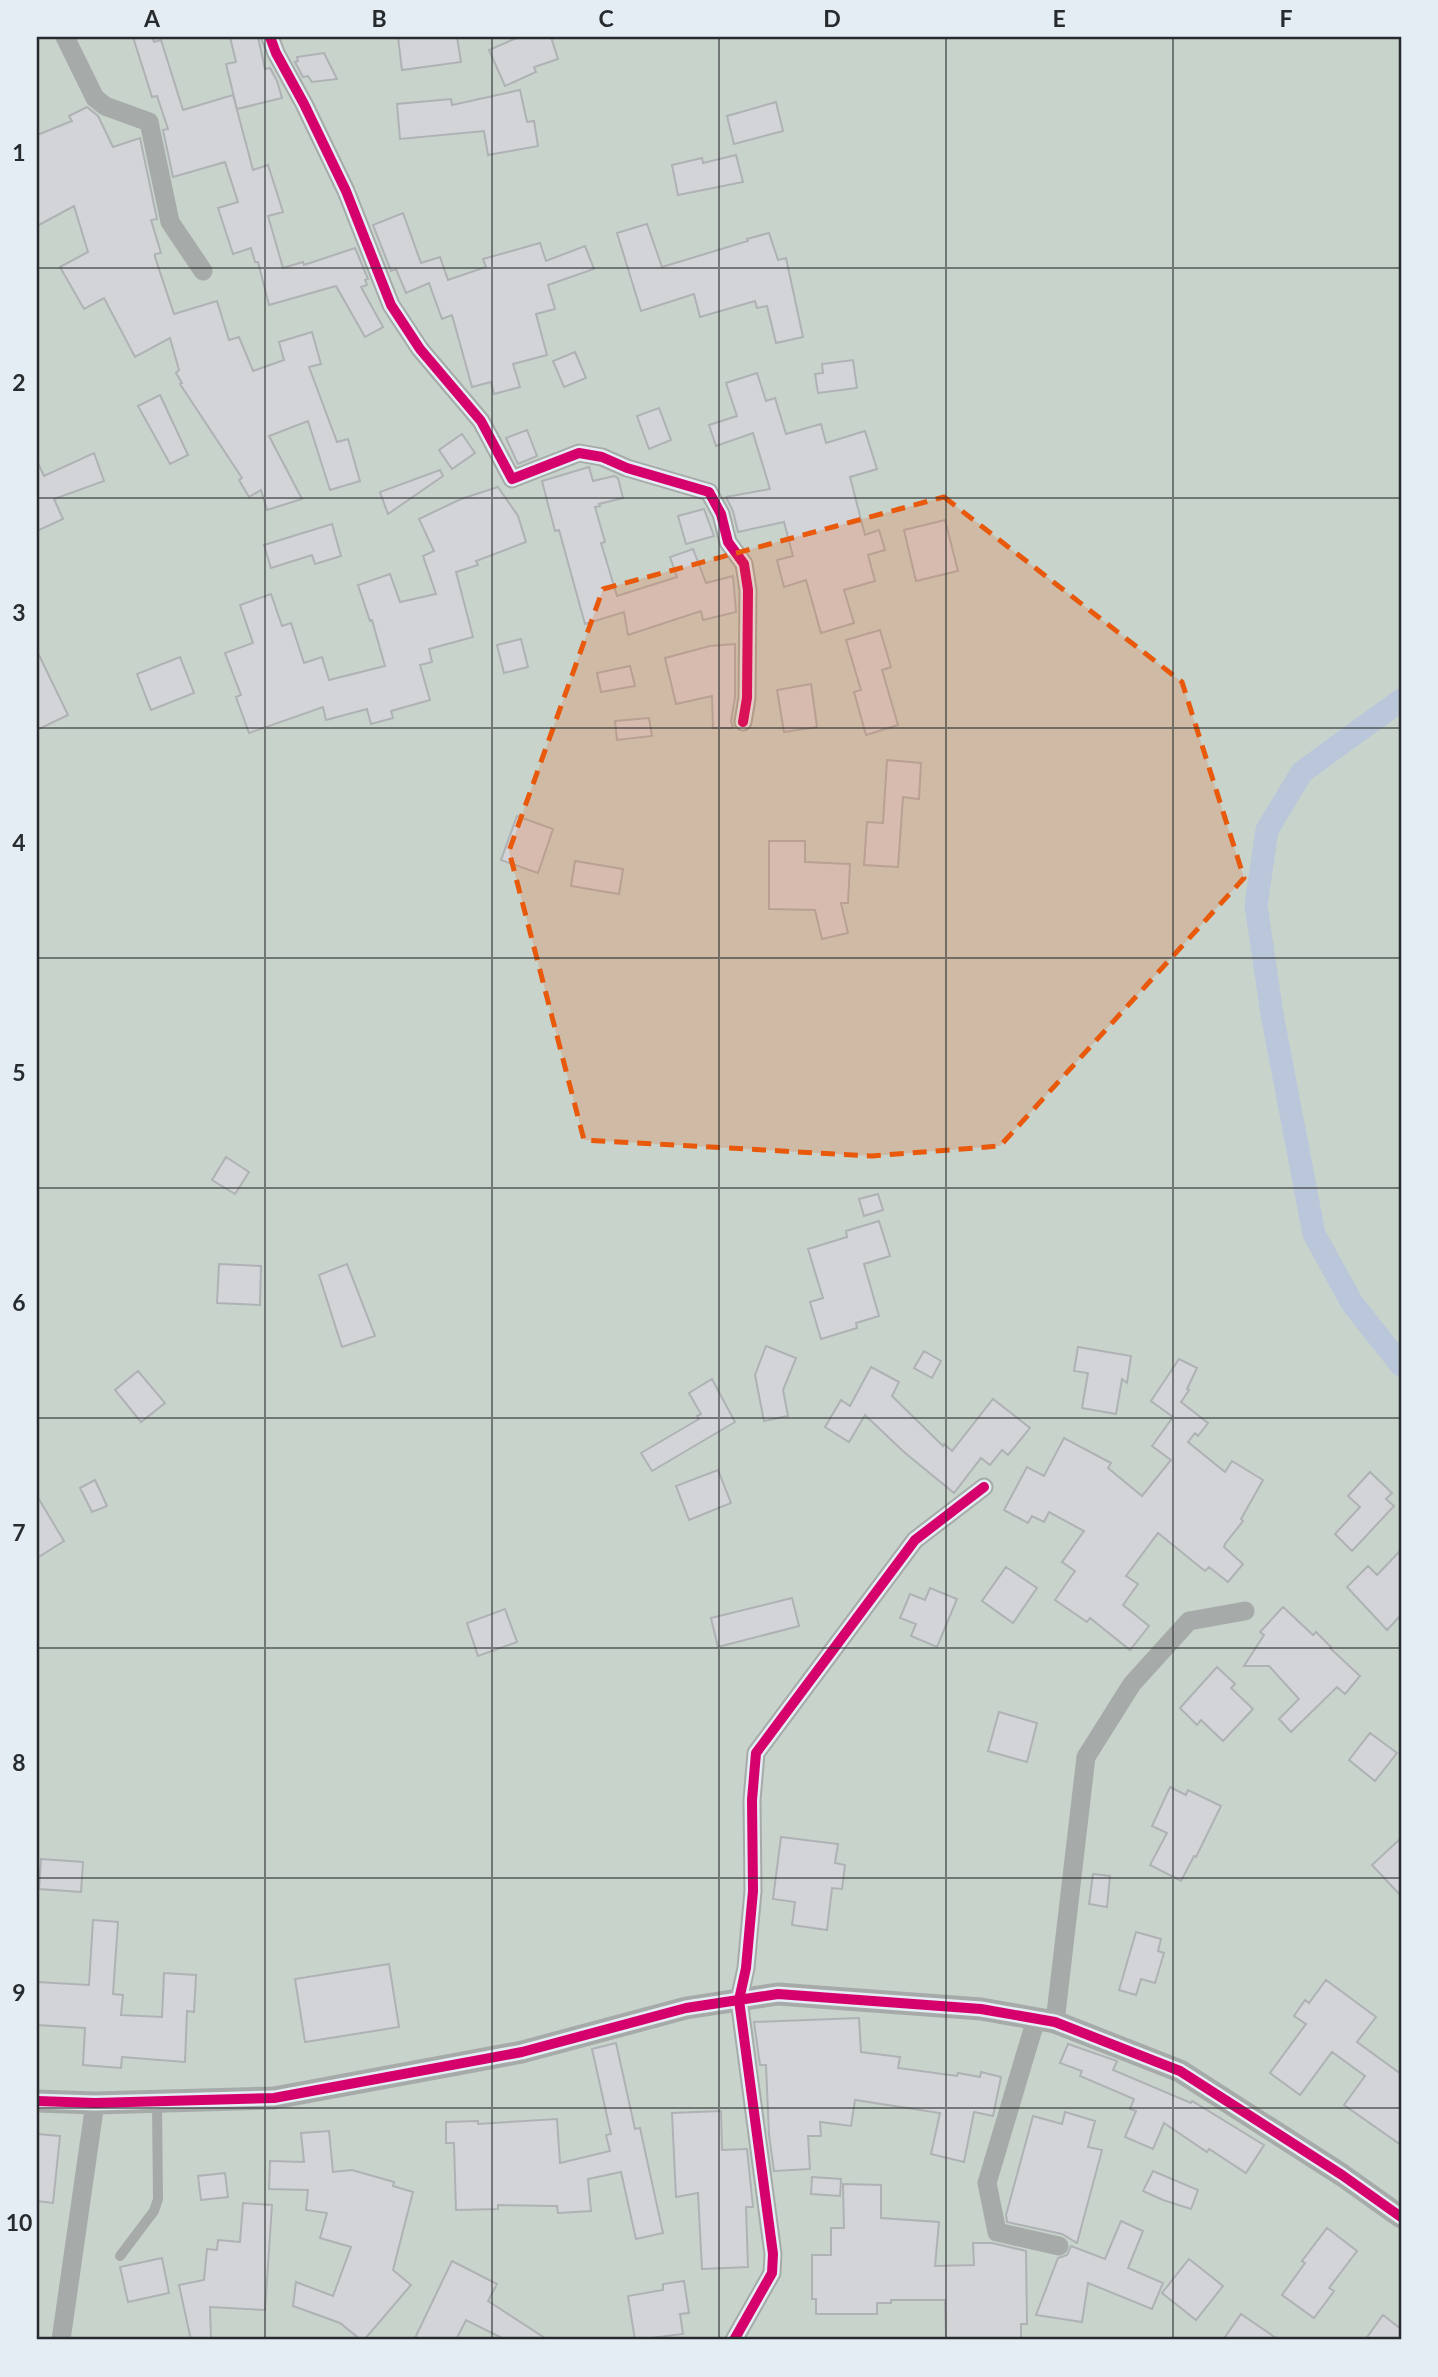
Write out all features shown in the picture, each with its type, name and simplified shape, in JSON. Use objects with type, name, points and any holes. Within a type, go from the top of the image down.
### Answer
[{"type":"street","points":[[65,37],[95,98],[105,106],[149,122],[170,222],[204,271]]},
{"type":"street","points":[[270,37],[346,191],[391,305],[420,349],[481,421],[512,478],[579,453],[603,457],[626,468],[709,492],[721,514],[728,542],[744,564],[748,590],[747,698],[743,722]]},
{"type":"street","points":[[734,2340],[772,2273],[773,2254],[739,2000],[746,1968],[753,1891],[752,1800],[756,1752],[915,1540],[984,1486]]},
{"type":"street","points":[[1059,2246],[997,2232],[986,2183],[1045,2020],[1086,1757],[1132,1684],[1189,1621],[1245,1611]]},
{"type":"street","points":[[37,2101],[95,2103],[274,2098],[522,2052],[686,2008],[778,1994],[981,2009],[1045,2020],[1180,2071],[1342,2175],[1401,2217]]},
{"type":"street","points":[[61,2340],[95,2103]]},
{"type":"lane","points":[[120,2256],[154,2211],[158,2199],[158,2102]]},
{"type":"highlighted area","points":[[944,497],[1182,682],[1244,878],[1000,1146],[872,1156],[584,1140],[509,851],[603,589]]},
{"type":"shaded area","points":[[37,37],[1401,37],[1401,2340],[37,2340]]},
{"type":"building","points":[[133,37],[152,37],[154,42],[161,40],[183,110],[233,95],[253,170],[268,165],[283,212],[268,216],[283,268],[303,262],[304,265],[355,248],[368,279],[365,280],[367,285],[361,287],[383,327],[365,337],[336,286],[269,305],[258,262],[255,262],[251,248],[233,254],[218,208],[238,202],[225,162],[173,177],[163,130],[168,129],[157,96],[152,97]]},
{"type":"building","points":[[230,37],[258,37],[265,69],[270,68],[282,98],[237,109],[226,64],[236,62]]},
{"type":"building","points":[[398,37],[457,37],[461,62],[402,70]]},
{"type":"building","points":[[519,37],[551,37],[558,59],[534,67],[536,72],[505,86],[489,50]]},
{"type":"building","points":[[324,53],[337,79],[312,82],[308,76],[303,77],[295,62],[298,61],[297,57]]},
{"type":"building","points":[[520,90],[527,122],[534,121],[538,146],[488,155],[484,131],[400,139],[397,104],[451,99],[452,105]]},
{"type":"building","points":[[776,102],[783,131],[734,144],[727,116]]},
{"type":"building","points":[[87,107],[98,116],[113,147],[140,138],[157,219],[151,220],[161,253],[155,254],[155,257],[174,314],[217,301],[229,340],[239,337],[253,371],[284,360],[279,342],[312,332],[321,364],[309,367],[337,442],[348,439],[360,481],[330,490],[308,421],[269,436],[302,499],[267,510],[261,490],[249,497],[239,480],[242,478],[180,384],[182,383],[176,373],[179,370],[170,338],[135,357],[104,298],[84,309],[60,267],[88,252],[74,206],[37,226],[37,135],[72,121],[69,116]]},
{"type":"building","points":[[736,155],[743,182],[678,195],[672,165],[702,158],[703,163]]},
{"type":"building","points":[[403,213],[421,263],[440,257],[448,280],[486,267],[483,259],[540,243],[546,261],[585,246],[594,269],[548,285],[555,309],[536,314],[547,355],[513,364],[520,387],[494,394],[491,382],[472,387],[452,315],[442,319],[429,283],[406,293],[396,269],[391,271],[373,225]]},
{"type":"building","points":[[647,224],[662,267],[769,233],[778,260],[786,258],[803,337],[776,343],[767,306],[757,308],[755,301],[700,317],[694,294],[641,311],[617,233]]},
{"type":"building","points":[[575,352],[586,378],[564,387],[553,361]]},
{"type":"building","points":[[853,360],[857,388],[818,393],[815,374],[823,373],[822,364]]},
{"type":"building","points":[[757,373],[766,401],[775,398],[786,434],[821,424],[826,443],[865,431],[877,469],[850,477],[865,535],[879,530],[885,550],[868,555],[875,581],[844,590],[854,623],[821,633],[806,580],[784,587],[777,560],[793,556],[784,522],[738,532],[726,497],[770,489],[753,433],[716,446],[709,425],[737,416],[726,383]]},
{"type":"building","points":[[160,395],[188,455],[170,464],[138,406]]},
{"type":"building","points":[[659,408],[671,440],[649,449],[637,416]]},
{"type":"building","points":[[527,430],[537,456],[518,464],[506,438]]},
{"type":"building","points":[[462,434],[475,453],[452,469],[439,450]]},
{"type":"building","points":[[94,453],[104,481],[54,499],[63,519],[37,531],[37,461],[44,476]]},
{"type":"building","points":[[589,467],[593,481],[614,476],[618,478],[623,498],[595,507],[605,542],[601,543],[617,596],[677,577],[670,557],[693,549],[706,583],[733,576],[736,612],[703,620],[701,611],[628,635],[624,612],[585,624],[559,530],[555,531],[542,481]]},
{"type":"building","points":[[440,470],[443,476],[388,514],[380,492]]},
{"type":"building","points":[[498,487],[518,516],[526,542],[476,561],[478,565],[456,572],[473,637],[429,649],[432,662],[420,665],[430,700],[391,711],[393,718],[371,724],[367,709],[326,720],[323,707],[249,733],[236,697],[241,695],[225,653],[253,643],[240,605],[271,594],[282,626],[291,623],[304,663],[322,657],[329,680],[385,666],[372,620],[370,621],[358,585],[390,574],[400,602],[436,594],[423,556],[434,551],[419,519],[461,499]]},
{"type":"building","points":[[704,509],[714,536],[686,544],[678,516]]},
{"type":"building","points":[[945,520],[958,571],[916,581],[904,530]]},
{"type":"building","points":[[332,524],[341,556],[315,564],[312,555],[271,568],[264,545]]},
{"type":"building","points":[[880,630],[891,667],[882,670],[898,725],[866,735],[854,692],[861,690],[846,640]]},
{"type":"building","points":[[521,639],[528,667],[504,673],[497,645]]},
{"type":"building","points":[[735,644],[735,697],[731,721],[733,728],[713,728],[712,696],[676,704],[665,658],[710,646]]},
{"type":"building","points":[[37,651],[68,715],[37,730]]},
{"type":"building","points":[[180,657],[194,693],[151,710],[137,674]]},
{"type":"building","points":[[630,666],[635,686],[601,692],[597,673]]},
{"type":"building","points":[[811,684],[817,727],[784,732],[777,690]]},
{"type":"building","points":[[649,718],[652,736],[617,740],[615,721]]},
{"type":"building","points":[[887,760],[921,763],[919,799],[903,797],[898,867],[864,865],[867,822],[883,823]]},
{"type":"building","points":[[517,816],[553,829],[538,873],[501,860]]},
{"type":"building","points":[[769,841],[805,841],[805,862],[850,864],[848,903],[841,903],[848,933],[822,939],[815,910],[769,909]]},
{"type":"building","points":[[575,861],[623,869],[619,894],[571,886]]},
{"type":"building","points":[[226,1157],[249,1172],[235,1194],[212,1180]]},
{"type":"building","points":[[878,1194],[883,1210],[864,1216],[859,1199]]},
{"type":"building","points":[[879,1221],[890,1256],[864,1264],[879,1316],[856,1323],[857,1328],[821,1339],[810,1302],[823,1298],[808,1249],[847,1237],[846,1231]]},
{"type":"building","points":[[219,1264],[261,1266],[260,1305],[217,1303]]},
{"type":"building","points":[[347,1264],[375,1336],[342,1347],[319,1275]]},
{"type":"building","points":[[766,1346],[796,1358],[783,1390],[788,1416],[764,1421],[755,1375]]},
{"type":"building","points":[[1078,1347],[1131,1356],[1127,1383],[1122,1379],[1116,1414],[1082,1408],[1088,1373],[1074,1371]]},
{"type":"building","points":[[924,1351],[941,1361],[932,1378],[914,1368]]},
{"type":"building","points":[[1179,1359],[1197,1368],[1187,1389],[1189,1390],[1181,1402],[1208,1423],[1198,1436],[1195,1433],[1188,1442],[1225,1472],[1232,1461],[1263,1480],[1241,1519],[1243,1521],[1225,1544],[1224,1547],[1243,1564],[1228,1582],[1209,1567],[1205,1571],[1158,1533],[1126,1576],[1138,1584],[1123,1605],[1149,1626],[1130,1650],[1090,1618],[1087,1622],[1055,1600],[1075,1571],[1062,1562],[1084,1531],[1049,1512],[1044,1522],[1032,1516],[1028,1523],[1004,1510],[1027,1467],[1044,1476],[1064,1438],[1111,1463],[1108,1468],[1142,1496],[1171,1460],[1152,1446],[1173,1417],[1151,1401]]},
{"type":"building","points":[[871,1367],[899,1382],[892,1396],[943,1446],[944,1444],[952,1451],[993,1399],[1030,1428],[1008,1455],[1002,1450],[990,1465],[981,1458],[954,1493],[904,1452],[865,1415],[849,1442],[825,1427],[841,1400],[850,1406]]},
{"type":"building","points":[[138,1371],[165,1403],[141,1422],[115,1390]]},
{"type":"building","points":[[712,1379],[735,1422],[652,1471],[641,1453],[699,1419],[697,1416],[701,1414],[689,1393]]},
{"type":"building","points":[[718,1470],[731,1503],[689,1520],[676,1486]]},
{"type":"building","points":[[1370,1472],[1392,1493],[1386,1499],[1394,1506],[1352,1551],[1335,1534],[1360,1507],[1348,1496]]},
{"type":"building","points":[[95,1480],[107,1506],[92,1512],[80,1488]]},
{"type":"building","points":[[37,1496],[64,1541],[37,1558]]},
{"type":"building","points":[[1401,1550],[1401,1615],[1387,1630],[1347,1587],[1368,1566],[1377,1575]]},
{"type":"building","points":[[1006,1567],[1037,1588],[1013,1623],[982,1601]]},
{"type":"building","points":[[930,1588],[957,1599],[937,1647],[911,1636],[916,1624],[900,1618],[910,1594],[925,1600]]},
{"type":"building","points":[[792,1598],[799,1626],[718,1647],[711,1618]]},
{"type":"building","points":[[1283,1607],[1313,1635],[1316,1632],[1360,1676],[1345,1694],[1337,1687],[1291,1732],[1279,1719],[1299,1699],[1269,1666],[1244,1666],[1264,1635],[1260,1632]]},
{"type":"building","points":[[505,1609],[517,1642],[478,1656],[467,1623]]},
{"type":"building","points":[[1217,1667],[1235,1684],[1231,1688],[1253,1709],[1223,1741],[1201,1720],[1197,1725],[1180,1708]]},
{"type":"building","points":[[999,1712],[1037,1723],[1027,1762],[988,1751]]},
{"type":"building","points":[[1370,1733],[1397,1753],[1375,1781],[1349,1760]]},
{"type":"building","points":[[1170,1787],[1186,1795],[1188,1790],[1221,1806],[1181,1881],[1150,1865],[1167,1833],[1152,1826]]},
{"type":"building","points":[[781,1837],[838,1844],[835,1863],[845,1865],[842,1889],[832,1888],[827,1930],[792,1925],[795,1902],[773,1899]]},
{"type":"building","points":[[1401,1838],[1401,1896],[1372,1865]]},
{"type":"building","points":[[41,1859],[83,1862],[81,1892],[39,1889]]},
{"type":"building","points":[[1093,1874],[1110,1876],[1107,1907],[1089,1904]]},
{"type":"building","points":[[93,1920],[118,1922],[113,1994],[123,1995],[121,2015],[162,2017],[164,1973],[196,1975],[194,2012],[187,2011],[185,2062],[122,2057],[121,2068],[83,2065],[85,2028],[37,2025],[37,1982],[89,1985]]},
{"type":"building","points":[[1136,1932],[1161,1939],[1158,1951],[1164,1953],[1155,1983],[1141,1979],[1136,1995],[1119,1990]]},
{"type":"building","points":[[389,1964],[399,2027],[305,2042],[295,1979]]},
{"type":"building","points":[[1326,1980],[1376,2017],[1357,2042],[1401,2074],[1401,2145],[1344,2105],[1365,2076],[1332,2052],[1300,2095],[1270,2073],[1306,2024],[1294,2016],[1305,2000],[1309,2003]]},
{"type":"building","points":[[859,2018],[861,2052],[900,2057],[898,2068],[957,2076],[958,2073],[980,2077],[981,2072],[1001,2077],[993,2116],[974,2112],[964,2162],[931,2154],[940,2113],[855,2100],[851,2126],[820,2122],[821,2136],[808,2136],[810,2169],[774,2171],[769,2135],[766,2065],[760,2065],[754,2022]]},
{"type":"building","points":[[616,2043],[635,2129],[640,2128],[663,2233],[636,2239],[621,2172],[588,2179],[591,2211],[558,2213],[557,2206],[498,2205],[498,2209],[456,2210],[454,2143],[446,2143],[446,2122],[478,2121],[478,2124],[557,2119],[560,2163],[610,2151],[606,2135],[611,2134],[592,2049]]},
{"type":"building","points":[[1068,2044],[1117,2061],[1113,2070],[1191,2103],[1192,2101],[1264,2145],[1246,2173],[1209,2149],[1207,2152],[1164,2123],[1153,2149],[1125,2137],[1136,2111],[1130,2109],[1134,2099],[1080,2076],[1082,2071],[1060,2063]]},
{"type":"building","points":[[721,2111],[722,2150],[747,2149],[753,2207],[746,2207],[748,2267],[702,2269],[698,2193],[676,2197],[672,2113]]},
{"type":"building","points":[[1065,2112],[1095,2121],[1088,2147],[1102,2150],[1077,2243],[1062,2234],[1007,2222],[1006,2215],[1033,2116],[1062,2124]]},
{"type":"building","points":[[329,2131],[333,2172],[352,2170],[394,2182],[393,2186],[413,2192],[393,2270],[411,2285],[364,2340],[340,2323],[293,2306],[296,2282],[333,2296],[351,2247],[320,2238],[327,2213],[306,2210],[308,2190],[269,2189],[270,2161],[304,2162],[301,2133]]},
{"type":"building","points":[[37,2134],[60,2136],[53,2203],[37,2201]]},
{"type":"building","points":[[1153,2171],[1198,2190],[1191,2209],[1143,2191]]},
{"type":"building","points":[[225,2173],[228,2197],[201,2200],[198,2176]]},
{"type":"building","points":[[812,2177],[841,2179],[840,2196],[811,2194]]},
{"type":"building","points":[[843,2184],[881,2185],[881,2218],[939,2222],[935,2266],[974,2265],[973,2243],[992,2243],[1026,2251],[1027,2324],[1021,2324],[1021,2340],[946,2339],[945,2300],[891,2300],[891,2303],[877,2303],[877,2314],[816,2314],[816,2299],[812,2299],[812,2255],[831,2255],[831,2228],[844,2228]]},
{"type":"building","points":[[243,2203],[272,2205],[265,2310],[210,2307],[211,2340],[191,2340],[179,2285],[204,2280],[207,2249],[217,2250],[218,2240],[240,2242]]},
{"type":"building","points":[[1121,2221],[1143,2231],[1128,2268],[1163,2283],[1152,2309],[1088,2283],[1082,2322],[1036,2315],[1058,2258],[1067,2255],[1071,2246],[1105,2259]]},
{"type":"building","points":[[1327,2228],[1357,2251],[1329,2288],[1334,2291],[1314,2318],[1282,2295],[1305,2263],[1302,2261]]},
{"type":"building","points":[[162,2258],[169,2293],[128,2302],[120,2267]]},
{"type":"building","points":[[1189,2259],[1223,2286],[1196,2320],[1162,2293]]},
{"type":"building","points":[[452,2261],[497,2284],[488,2301],[548,2340],[506,2340],[466,2320],[456,2340],[414,2340]]},
{"type":"building","points":[[684,2281],[689,2313],[680,2314],[683,2334],[635,2340],[628,2296],[663,2290],[663,2284]]},
{"type":"building","points":[[1241,2314],[1279,2340],[1223,2340]]},
{"type":"building","points":[[1383,2315],[1401,2329],[1401,2340],[1365,2340]]},
{"type":"waterway","points":[[1401,700],[1302,772],[1267,830],[1256,905],[1272,1014],[1314,1234],[1352,1303],[1401,1365]]},
{"type":"cycle path","points":[[270,37],[346,191],[391,305],[420,349],[481,421],[512,479],[579,453],[602,457],[627,468],[709,492],[721,514],[728,542],[744,564],[748,590],[747,698],[743,722]]},
{"type":"cycle path","points":[[734,2340],[772,2273],[773,2254],[739,2000],[746,1968],[753,1891],[752,1800],[756,1753],[915,1540],[984,1487]]},
{"type":"cycle path","points":[[37,2101],[95,2103],[274,2098],[522,2052],[686,2008],[778,1994],[981,2009],[1055,2022],[1180,2071],[1342,2175],[1401,2217]]}]
